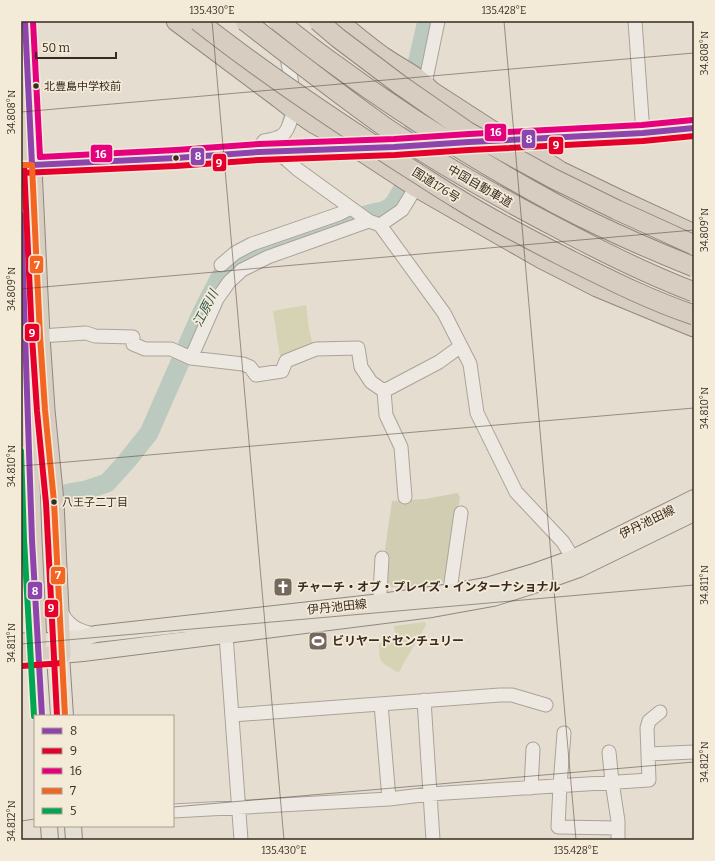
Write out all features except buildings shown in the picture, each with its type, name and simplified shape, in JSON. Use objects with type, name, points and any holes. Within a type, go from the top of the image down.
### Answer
[{"type":"highway","points":[[21,215],[31,532],[29,650],[61,647],[54,502],[45,410],[26,165],[25,21]]},
{"type":"highway","points":[[176,21],[313,123],[356,148],[416,187],[542,259],[590,283],[694,327]]},
{"type":"highway","name":"国道176号","points":[[198,21],[234,49],[314,106],[456,198],[529,239],[600,275],[671,307],[694,315]]},
{"type":"highway","points":[[230,21],[386,127]]},
{"type":"highway","name":"中国自動車道","points":[[245,21],[311,73],[386,127],[438,161],[537,218],[623,261],[694,292]]},
{"type":"highway","name":"中国自動車道","points":[[279,21],[323,56],[449,142],[558,204],[617,234],[694,267]]},
{"type":"highway","points":[[293,21],[399,109]]},
{"type":"highway","points":[[318,21],[399,84],[468,132],[552,178],[617,210],[694,245]]},
{"type":"highway","points":[[338,21],[386,59],[425,84],[431,91],[509,140],[560,170],[694,234]]},
{"type":"main road","name":"伊丹池田線","points":[[61,647],[83,653],[432,609],[493,598],[534,586],[694,498]]},
{"type":"main road","name":"伊丹池田線","points":[[61,647],[96,634],[381,602],[452,592],[497,583],[531,573],[576,563],[694,513]]},
{"type":"main road","points":[[61,647],[65,715]]},
{"type":"main road","points":[[29,650],[42,715]]},
{"type":"main road","points":[[49,827],[50,840]]},
{"type":"main road","points":[[73,827],[74,840]]},
{"type":"street","points":[[279,21],[292,84]]},
{"type":"street","points":[[425,84],[438,21]]},
{"type":"street","points":[[635,21],[642,133]]},
{"type":"street","points":[[260,152],[264,141],[283,136],[289,127],[291,119]]},
{"type":"street","points":[[26,165],[176,158],[277,151],[412,146],[642,133],[694,128]]},
{"type":"street","points":[[277,151],[297,169],[373,222],[444,313],[470,364],[477,413],[516,492],[563,542],[576,563]]},
{"type":"street","points":[[191,358],[217,299],[229,282],[242,270],[268,257],[373,222],[402,210],[416,187]]},
{"type":"street","points":[[221,265],[236,253],[252,244],[354,210]]},
{"type":"street","points":[[40,336],[86,333],[95,336],[133,337],[133,344],[144,349],[171,349],[191,358],[243,364],[250,367],[256,375],[282,371],[286,360],[316,349],[358,348],[361,367],[371,382],[384,391]]},
{"type":"street","points":[[384,391],[439,362],[461,346]]},
{"type":"street","points":[[384,391],[386,415],[401,447],[405,497]]},
{"type":"street","points":[[452,592],[451,583],[461,513]]},
{"type":"street","points":[[381,602],[380,593],[382,558]]},
{"type":"street","points":[[59,605],[67,621],[72,625],[82,631],[96,634]]},
{"type":"street","points":[[226,635],[241,840]]},
{"type":"street","points":[[232,715],[424,700],[512,695],[546,705]]},
{"type":"street","points":[[424,700],[433,840]]},
{"type":"street","points":[[381,704],[389,798]]},
{"type":"street","points":[[174,811],[649,780],[647,728],[649,721],[660,712]]},
{"type":"street","points":[[564,734],[558,827],[618,834],[618,821],[609,752]]},
{"type":"street","points":[[531,788],[533,749]]},
{"type":"street","points":[[648,754],[694,752]]},
{"type":"shaded area","points":[[306,305],[313,346],[280,357],[273,311]]},
{"type":"shaded area","points":[[458,493],[460,498],[447,581],[401,588],[385,586],[389,557],[384,556],[392,501],[425,499]]},
{"type":"shaded area","points":[[425,622],[426,625],[400,671],[397,672],[384,664],[379,655],[379,643],[396,642],[394,626]]},
{"type":"waterway","name":"江原川","points":[[416,68],[427,21]]},
{"type":"waterway","name":"江原川","points":[[406,173],[415,118],[416,84]]},
{"type":"waterway","points":[[283,123],[285,116]]},
{"type":"waterway","points":[[56,174],[275,162],[279,162],[283,165]]},
{"type":"waterway","name":"江原川","points":[[68,493],[86,490],[107,483],[149,433],[202,312],[219,279],[230,266],[250,253],[349,220],[383,211],[391,207],[402,190]]},
{"type":"waterway","name":"江原川","points":[[347,214],[349,220]]},
{"type":"transit line","name":"8","points":[[25,21],[32,165]]},
{"type":"transit line","name":"16","points":[[33,21],[40,157],[259,144],[394,139],[642,125],[693,120]]},
{"type":"transit line","name":"8","points":[[32,165],[176,158],[259,152],[394,147],[643,133],[694,128]]},
{"type":"transit line","name":"9","points":[[21,173],[176,166],[259,160],[395,155],[643,141],[694,136]]},
{"type":"transit line","name":"7","points":[[21,165],[32,165],[40,336],[45,410],[54,502],[65,715]]},
{"type":"transit line","name":"9","points":[[24,165],[32,337],[37,411],[46,503],[57,715]]},
{"type":"transit line","name":"8","points":[[21,215],[32,540],[42,715]]},
{"type":"transit line","name":"5","points":[[21,451],[24,540],[34,716]]},
{"type":"transit line","name":"9","points":[[22,666],[62,663]]},
{"type":"place","name":"北豊島中学校前","points":[[36,86]]},
{"type":"place","name":"八王子二丁目","points":[[54,502]]},
{"type":"place","name":"チャーチ・オブ・プレイズ・インターナショナル","points":[[283,587]]},
{"type":"place","name":"ビリヤードセンチュリー","points":[[318,641]]}]
